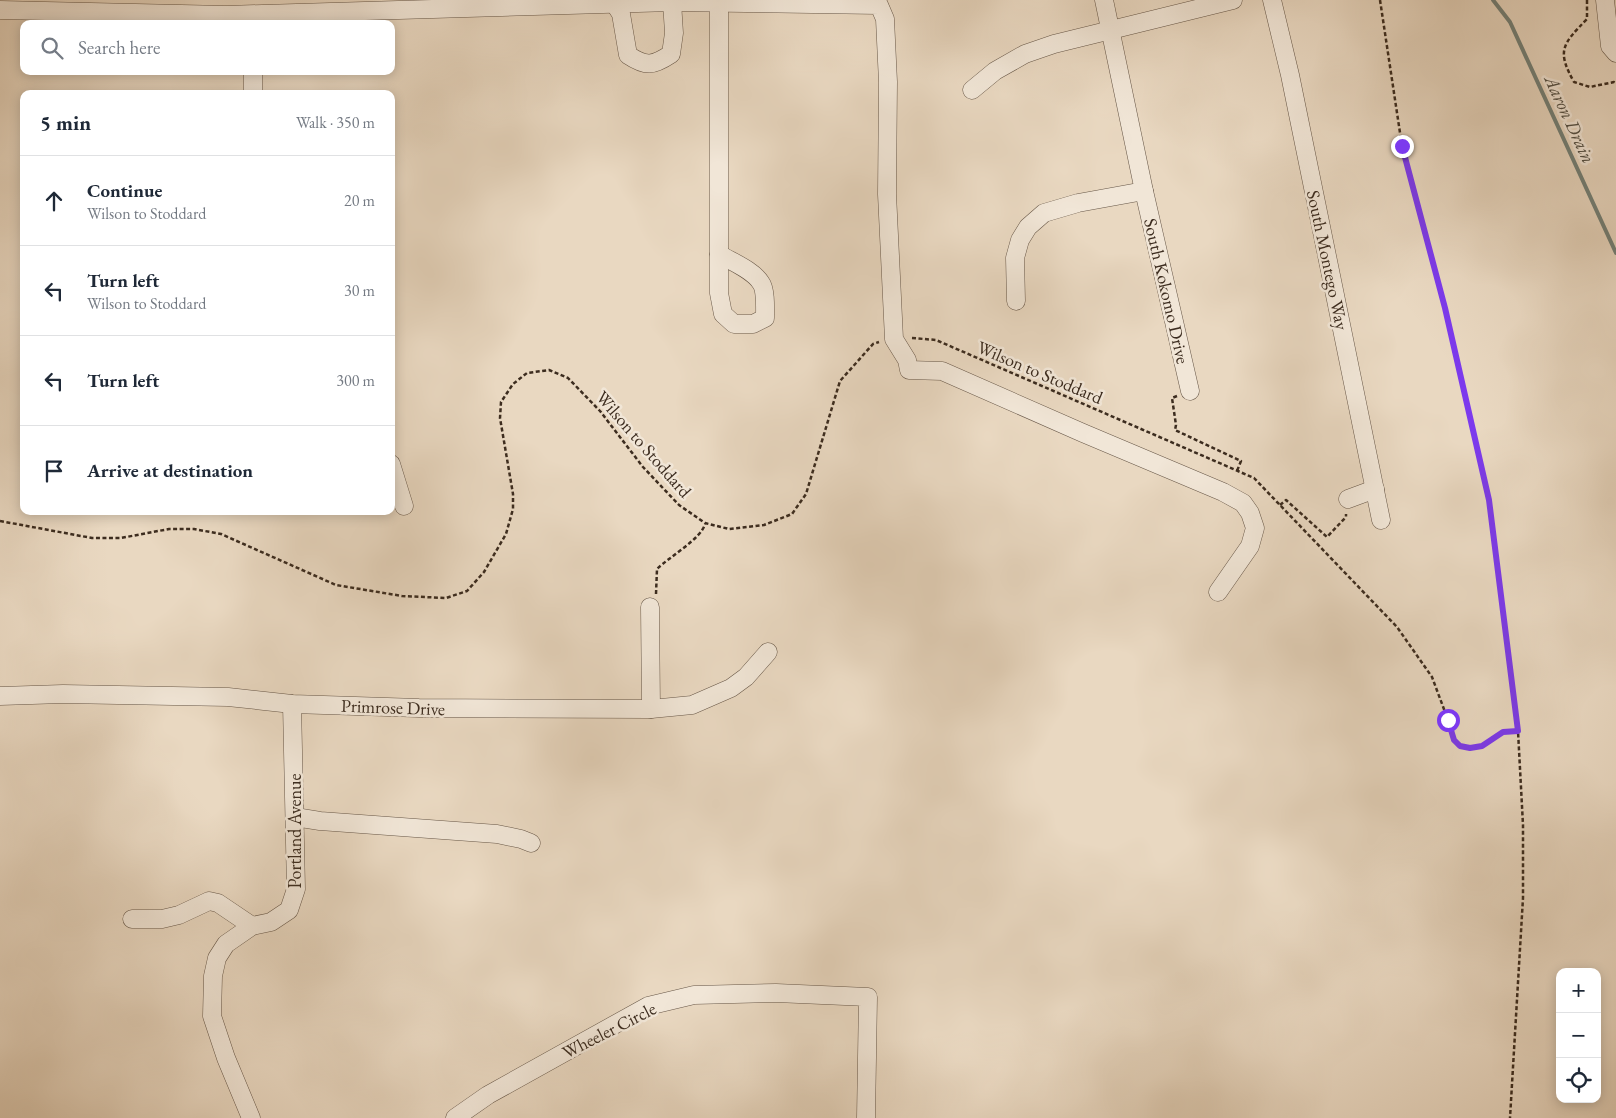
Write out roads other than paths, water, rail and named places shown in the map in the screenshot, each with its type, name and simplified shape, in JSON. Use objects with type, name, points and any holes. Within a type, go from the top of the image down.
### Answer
[{"type":"street","name":"South Kokomo Drive","points":[[1104,0],[1144,192],[1190,391]]},
{"type":"street","points":[[972,90],[995,71],[1025,54],[1054,44],[1233,0]]},
{"type":"street","name":"South Montego Way","points":[[1272,0],[1290,75],[1381,520]]},
{"type":"street","points":[[1605,0],[1610,46],[1616,53]]},
{"type":"street","points":[[614,3],[621,14],[628,55],[640,63],[658,63],[671,54],[674,33],[672,2]]},
{"type":"street","points":[[0,10],[254,13],[672,2],[880,5],[886,19],[888,82],[887,194],[894,339],[907,360],[909,370],[942,371],[1223,492],[1243,503],[1250,513],[1255,528],[1250,546],[1218,592]]},
{"type":"street","points":[[719,3],[719,254]]},
{"type":"street","points":[[253,75],[253,90]]},
{"type":"street","points":[[1016,302],[1015,258],[1020,240],[1033,222],[1044,213],[1078,203],[1144,192]]},
{"type":"street","points":[[395,477],[404,506]]},
{"type":"street","points":[[1348,499],[1375,489]]},
{"type":"street","points":[[650,607],[651,709]]},
{"type":"street","name":"Primrose Drive","points":[[0,696],[63,694],[228,697],[292,704],[419,708],[651,709],[692,705],[731,688],[746,677],[768,652]]},
{"type":"street","name":"Portland Avenue","points":[[251,1118],[226,1058],[212,1016],[213,976],[217,958],[226,944],[252,926],[271,922],[289,910],[296,889],[292,704]]},
{"type":"street","points":[[295,818],[497,834],[531,843]]},
{"type":"street","points":[[132,919],[162,919],[179,915],[209,900],[218,902],[252,926]]},
{"type":"street","name":"Wheeler Circle","points":[[455,1118],[488,1096],[648,1006],[694,995],[776,993],[868,996],[866,1118]]},
{"type":"waterway","name":"Aaron Drain","points":[[1493,0],[1510,22],[1616,253]]}]
